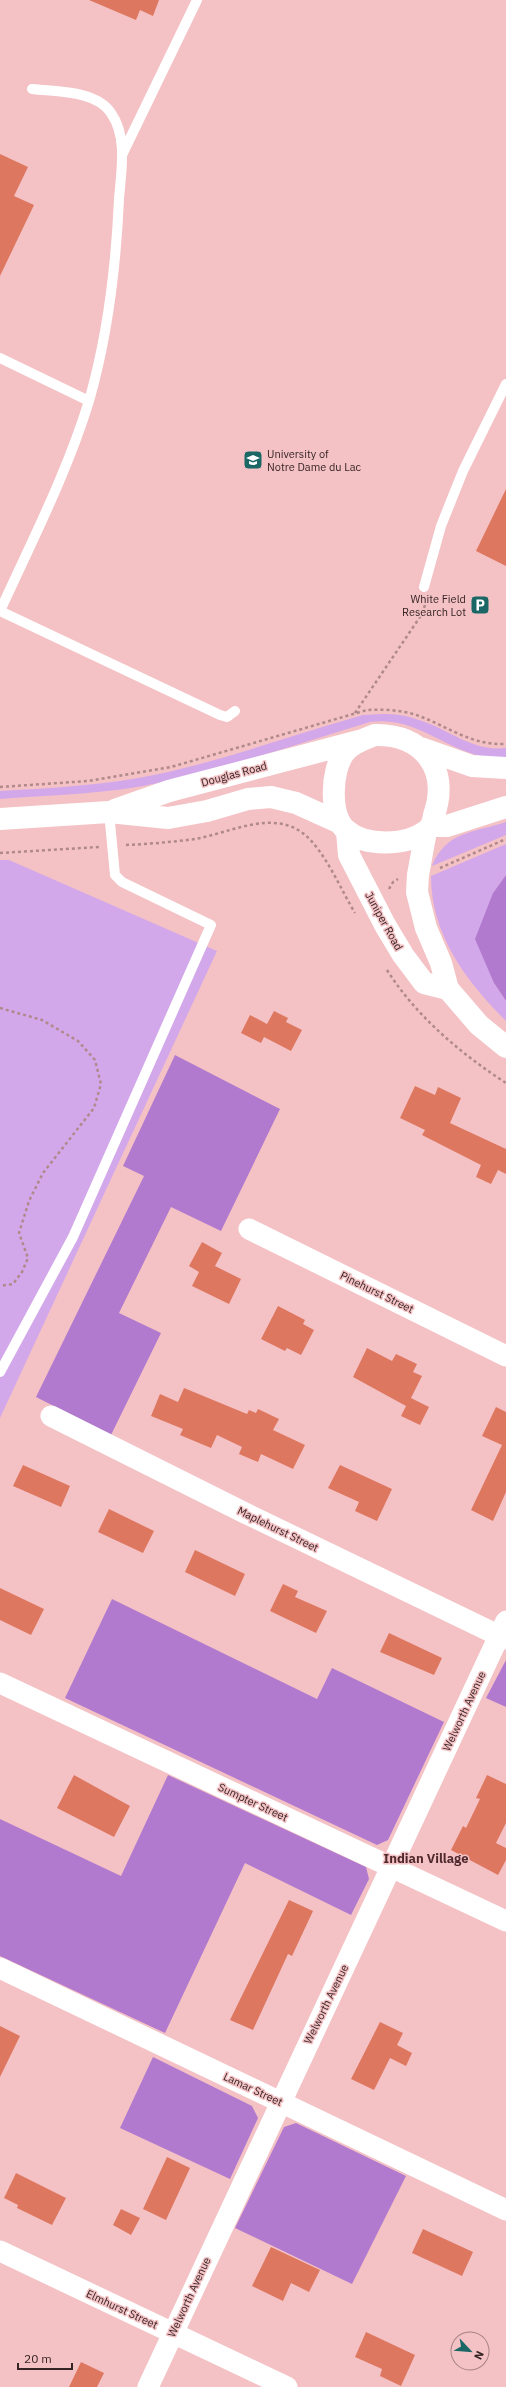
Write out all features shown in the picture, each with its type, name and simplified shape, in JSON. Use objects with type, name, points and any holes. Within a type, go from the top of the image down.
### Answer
[{"type":"street","points":[[506,768],[472,766],[421,748],[407,739],[392,735],[376,735],[360,740],[344,752],[336,770],[333,793],[342,826],[379,843],[399,842],[428,829],[447,826],[506,807]]},
{"type":"street","name":"Douglas Road","points":[[109,812],[168,791],[360,740]]},
{"type":"street","points":[[421,748],[431,761],[438,776],[437,807],[428,829],[418,874],[417,892],[426,928],[441,962],[448,989],[479,1025],[506,1047]]},
{"type":"street","name":"Douglas Road","points":[[0,819],[109,812],[168,818],[207,811],[248,799],[271,797],[296,803],[342,826]]},
{"type":"street","name":"Juniper Road","points":[[342,826],[349,855],[385,925],[403,955],[424,983],[448,989]]},
{"type":"street","name":"Pinehurst Street","points":[[249,1229],[506,1356]]},
{"type":"street","name":"Maplehurst Street","points":[[51,1416],[246,1514],[504,1632]]},
{"type":"street","name":"Welworth Avenue","points":[[148,2387],[280,2101],[504,1632]]},
{"type":"street","name":"Sumpter Street","points":[[0,1683],[506,1921]]},
{"type":"street","name":"Lamar Street","points":[[0,1968],[506,2210]]},
{"type":"street","name":"Elmhurst Street","points":[[0,2251],[287,2387]]},
{"type":"lane","points":[[121,157],[197,0]]},
{"type":"lane","points":[[32,89],[84,96],[102,103],[111,112],[118,128],[121,157],[118,235],[108,323],[89,401],[60,476],[0,611],[220,716],[226,717],[236,710]]},
{"type":"lane","points":[[0,358],[89,401]]},
{"type":"lane","points":[[424,587],[441,526],[463,471],[506,384]]},
{"type":"lane","points":[[0,1372],[73,1236],[210,925],[122,882],[115,875],[113,867],[109,812]]},
{"type":"path","points":[[355,713],[422,614],[427,598],[424,587]]},
{"type":"path","points":[[0,853],[170,843],[217,834],[256,823],[276,824],[288,827],[303,834],[318,851],[356,916]]},
{"type":"path","points":[[437,869],[506,838]]},
{"type":"path","points":[[389,890],[393,882],[402,878]]},
{"type":"path","points":[[383,964],[401,989],[436,1027],[462,1051],[506,1083]]},
{"type":"path","points":[[0,1008],[42,1020],[78,1041],[95,1060],[101,1084],[94,1108],[43,1173],[29,1201],[18,1233],[28,1258],[22,1272],[13,1284],[0,1286]]},
{"type":"shaded area","points":[[363,715],[399,715],[428,723],[471,743],[493,748],[506,748],[506,757],[487,757],[470,753],[407,725],[389,722],[370,722],[241,762],[163,782],[102,792],[0,799],[0,791],[100,783],[159,774],[236,754]]},
{"type":"shaded area","points":[[506,822],[506,835],[432,866],[445,846],[453,840],[462,835]]},
{"type":"shaded area","points":[[506,844],[506,875],[493,893],[494,983],[506,1001],[506,1021],[477,990],[454,956],[444,937],[437,918],[431,876]]},
{"type":"shaded area","points":[[0,860],[9,860],[217,951],[0,1418]]},
{"type":"shaded area","points":[[506,875],[506,1001],[494,983],[475,939],[493,893]]},
{"type":"shaded area","points":[[175,1055],[280,1109],[221,1231],[171,1207],[119,1313],[161,1333],[111,1435],[36,1397],[144,1176],[123,1166]]},
{"type":"shaded area","points":[[112,1599],[317,1699],[332,1668],[444,1722],[388,1840],[377,1845],[65,1698]]},
{"type":"shaded area","points":[[506,1660],[506,1707],[486,1698]]},
{"type":"shaded area","points":[[168,1775],[366,1867],[369,1879],[351,1915],[245,1863],[165,2033],[0,1956],[0,1819],[121,1876]]},
{"type":"shaded area","points":[[153,2057],[252,2106],[258,2118],[230,2179],[120,2128]]},
{"type":"shaded area","points":[[296,2123],[406,2176],[352,2284],[235,2228],[284,2127]]},
{"type":"building","points":[[89,0],[159,0],[153,16],[140,10],[136,20]]},
{"type":"building","points":[[0,154],[28,167],[14,196],[34,205],[0,276]]},
{"type":"building","points":[[506,489],[506,566],[476,551]]},
{"type":"building","points":[[274,1011],[288,1018],[286,1022],[302,1030],[291,1051],[264,1037],[261,1043],[241,1033],[250,1015],[267,1024]]},
{"type":"building","points":[[415,1086],[435,1095],[438,1087],[461,1098],[450,1123],[506,1149],[506,1174],[498,1170],[491,1184],[476,1177],[481,1165],[422,1135],[425,1130],[400,1118]]},
{"type":"building","points":[[202,1242],[222,1253],[215,1266],[241,1279],[229,1304],[192,1286],[199,1272],[189,1266]]},
{"type":"building","points":[[278,1306],[305,1320],[303,1324],[314,1330],[301,1355],[287,1348],[285,1351],[261,1339]]},
{"type":"building","points":[[367,1348],[392,1361],[396,1354],[417,1364],[413,1372],[422,1376],[411,1398],[429,1407],[420,1425],[401,1416],[406,1406],[353,1377]]},
{"type":"building","points":[[184,1388],[247,1414],[249,1410],[256,1413],[258,1409],[279,1419],[273,1430],[305,1445],[293,1469],[261,1454],[258,1462],[239,1454],[242,1447],[217,1435],[211,1448],[180,1435],[183,1429],[151,1416],[160,1394],[178,1402]]},
{"type":"building","points":[[496,1407],[506,1412],[506,1492],[493,1521],[471,1510],[502,1445],[482,1436]]},
{"type":"building","points":[[23,1465],[70,1486],[61,1507],[13,1486]]},
{"type":"building","points":[[340,1465],[392,1489],[377,1521],[355,1511],[359,1502],[328,1488]]},
{"type":"building","points":[[109,1509],[154,1531],[143,1553],[98,1532]]},
{"type":"building","points":[[195,1550],[245,1574],[235,1596],[185,1572]]},
{"type":"building","points":[[283,1584],[298,1591],[295,1597],[327,1611],[316,1633],[270,1611]]},
{"type":"building","points":[[0,1588],[44,1609],[31,1635],[0,1620]]},
{"type":"building","points":[[389,1633],[442,1658],[434,1675],[380,1652]]},
{"type":"building","points":[[74,1775],[130,1806],[114,1837],[57,1808]]},
{"type":"building","points":[[487,1775],[506,1784],[506,1823],[496,1843],[506,1848],[506,1860],[498,1875],[451,1850],[463,1826],[466,1828],[480,1799],[476,1798]]},
{"type":"building","points":[[289,1900],[313,1911],[292,1956],[288,1954],[253,2030],[230,2020]]},
{"type":"building","points":[[380,2022],[403,2033],[397,2045],[412,2053],[406,2066],[390,2058],[374,2090],[351,2079]]},
{"type":"building","points":[[0,2026],[20,2036],[0,2077]]},
{"type":"building","points":[[167,2157],[190,2168],[166,2220],[143,2209]]},
{"type":"building","points":[[16,2173],[66,2198],[52,2225],[17,2208],[18,2205],[4,2198]]},
{"type":"building","points":[[121,2209],[140,2218],[131,2235],[113,2225]]},
{"type":"building","points":[[423,2229],[473,2252],[462,2276],[412,2253]]},
{"type":"building","points":[[271,2247],[320,2270],[309,2292],[291,2283],[283,2301],[252,2286]]},
{"type":"building","points":[[366,2332],[415,2355],[401,2386],[380,2376],[382,2369],[355,2357]]},
{"type":"building","points":[[81,2362],[104,2373],[97,2387],[69,2387]]},
{"type":"place","name":"University of Notre Dame du Lac","points":[[253,460]]},
{"type":"place","name":"White Field Research Lot","points":[[480,605]]},
{"type":"district","name":"Indian Village","points":[[426,1858]]}]
